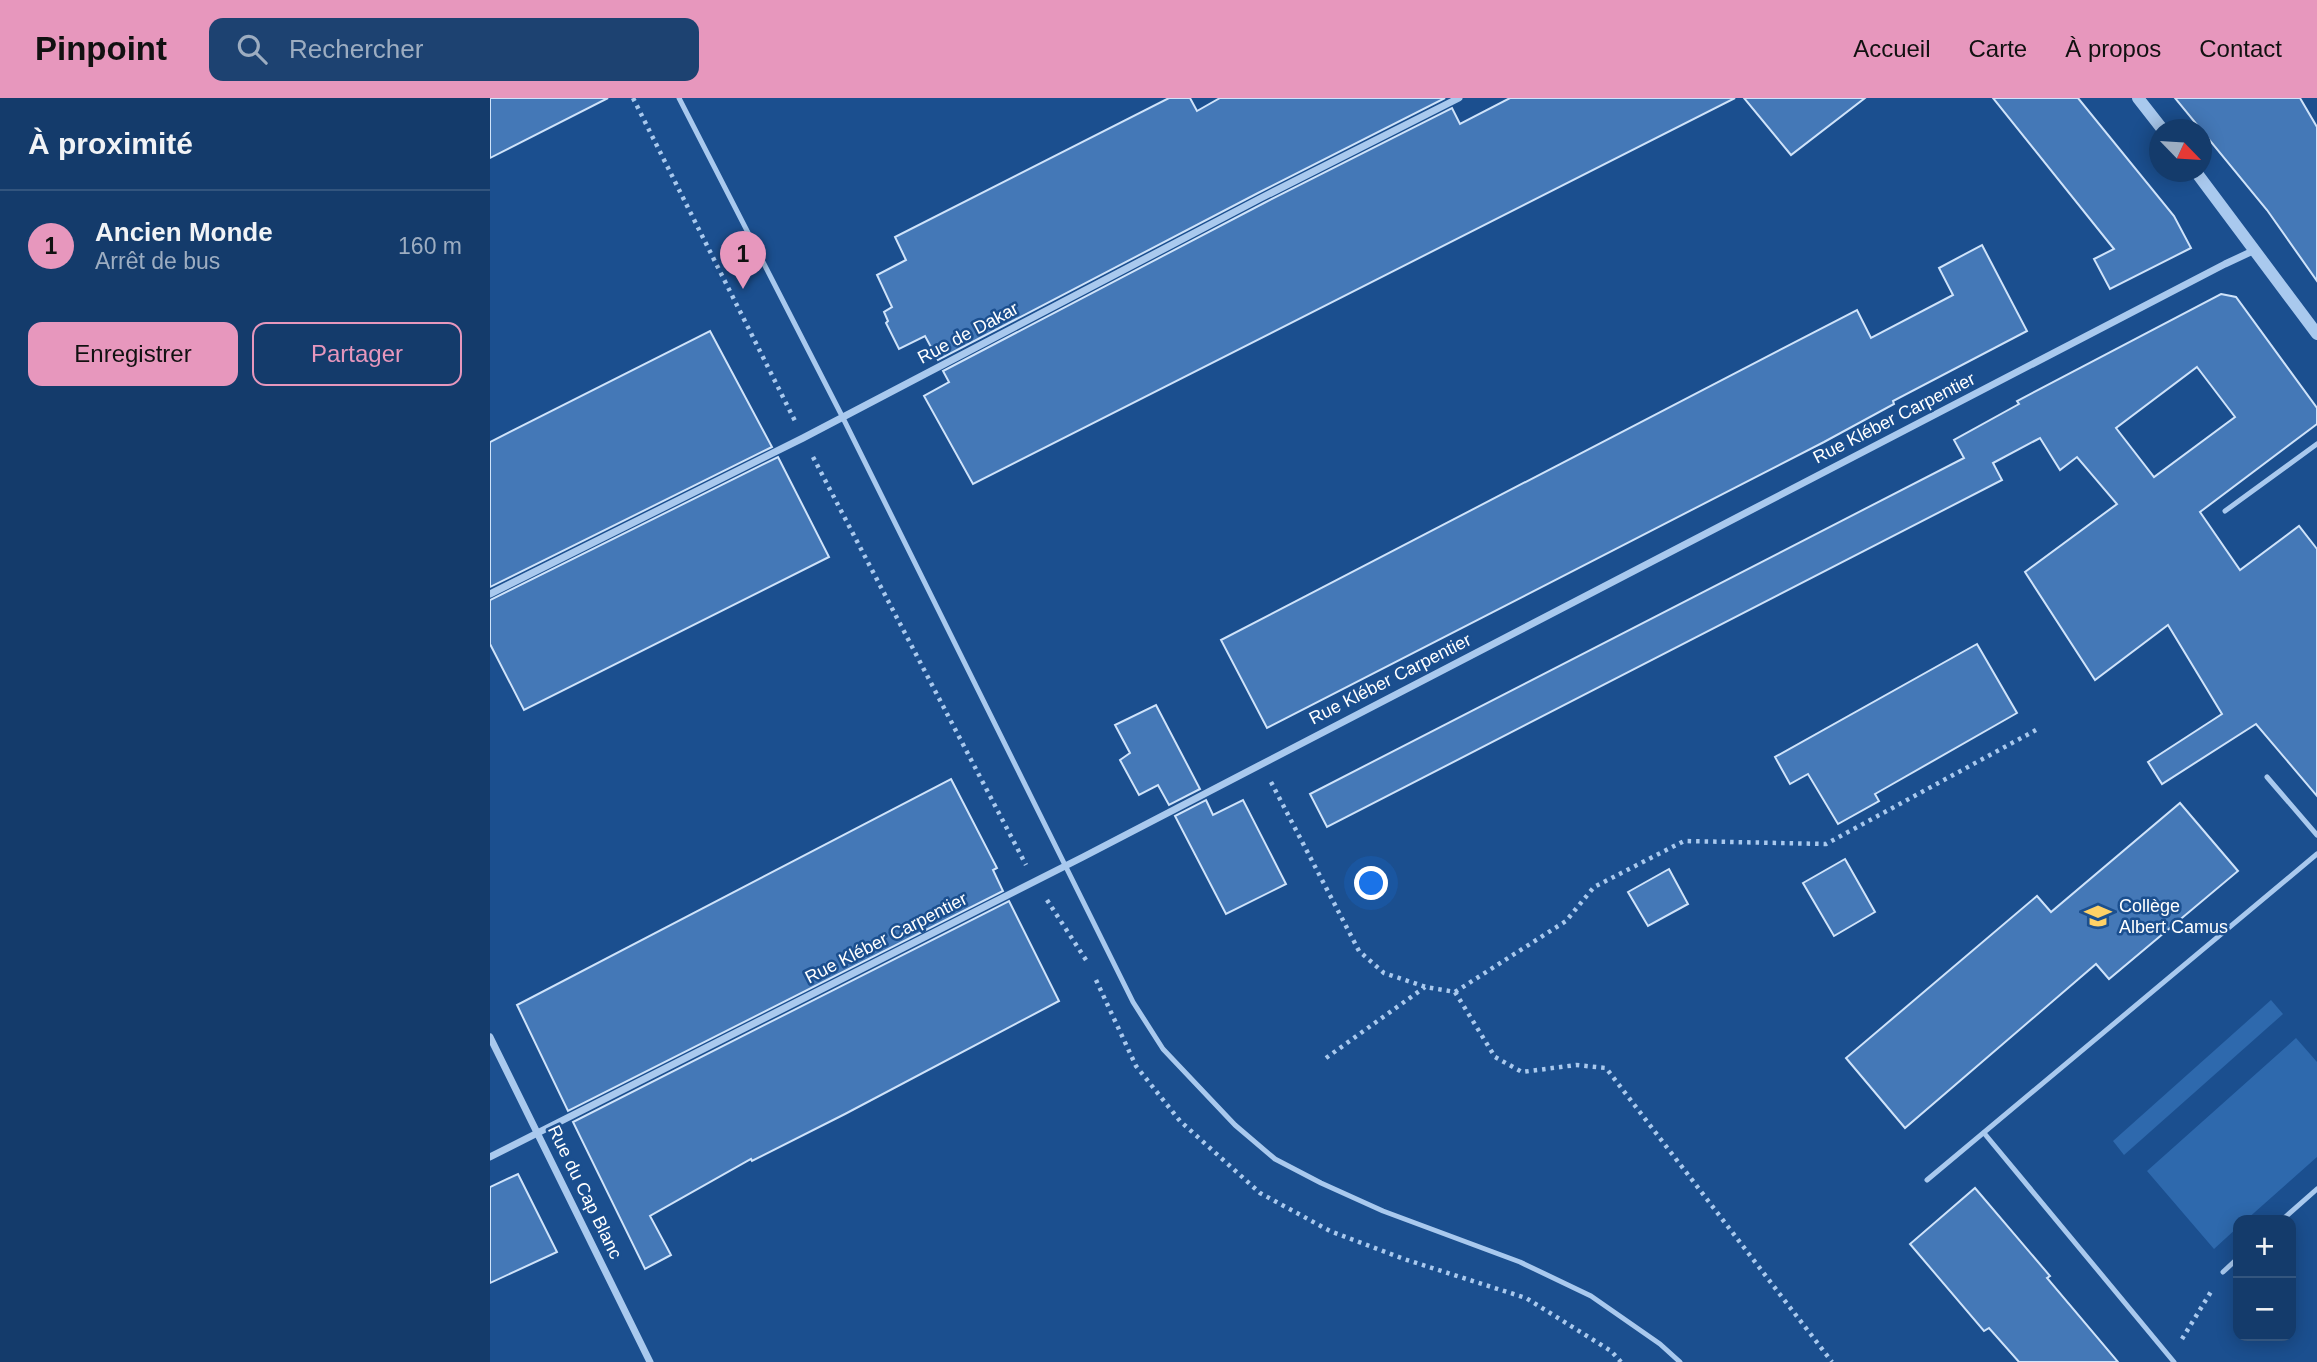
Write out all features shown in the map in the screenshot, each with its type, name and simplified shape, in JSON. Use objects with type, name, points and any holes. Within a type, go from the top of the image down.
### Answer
[{"type":"street","name":"Rue de Dakar","points":[[490,594],[1459,98]]},
{"type":"street","points":[[2138,98],[2154,119]]},
{"type":"street","points":[[2204,182],[2312,320],[2317,334]]},
{"type":"street","name":"Rue Kléber Carpentier","points":[[490,1157],[1065,865],[2255,250]]},
{"type":"street","name":"Rue du Cap Blanc","points":[[490,1037],[650,1362]]},
{"type":"lane","points":[[679,98],[842,416],[1133,1002],[1163,1049],[1236,1125],[1275,1159],[1383,1211],[1520,1262],[1591,1296],[1660,1344],[1680,1362]]},
{"type":"lane","points":[[2225,511],[2317,444]]},
{"type":"lane","points":[[2267,777],[2317,835]]},
{"type":"lane","points":[[1927,1180],[2317,854]]},
{"type":"lane","points":[[1984,1133],[2172,1360]]},
{"type":"lane","points":[[2288,1215],[2317,1189]]},
{"type":"lane","points":[[2223,1272],[2233,1263]]},
{"type":"path","points":[[1261,764],[1359,951],[1384,973],[1426,987],[1455,992],[1566,921],[1594,887],[1685,841],[1826,844],[2036,730]]},
{"type":"path","points":[[1326,1058],[1426,987]]},
{"type":"path","points":[[1455,992],[1495,1057],[1522,1072],[1576,1065],[1606,1068],[1832,1362]]},
{"type":"path","points":[[2172,1360],[2223,1272]]},
{"type":"shaded area","points":[[2271,1000],[2283,1014],[2124,1155],[2113,1141]]},
{"type":"shaded area","points":[[2296,1038],[2317,1062],[2317,1157],[2252,1215],[2233,1215],[2233,1232],[2214,1249],[2147,1171]]},
{"type":"building","points":[[490,98],[608,98],[490,158]]},
{"type":"building","points":[[1169,98],[1190,98],[1197,111],[1220,98],[1445,98],[938,360],[925,336],[899,349],[886,323],[888,321],[884,312],[892,307],[877,275],[906,260],[895,237]]},
{"type":"building","points":[[1510,98],[1735,98],[973,484],[924,396],[949,382],[943,371],[1452,108],[1460,124]]},
{"type":"building","points":[[1744,98],[1865,98],[1791,155]]},
{"type":"building","points":[[1993,98],[2078,98],[2174,216],[2191,248],[2110,289],[2094,259],[2114,249]]},
{"type":"building","points":[[2175,98],[2300,98],[2317,127],[2317,281],[2267,210],[2212,143],[2212,119],[2192,119]]},
{"type":"building","points":[[1982,245],[2027,331],[1893,401],[1894,404],[1824,442],[1267,728],[1221,640],[1857,310],[1871,338],[1953,295],[1939,268]]},
{"type":"building","points":[[2221,294],[2236,297],[2317,408],[2317,424],[2200,512],[2240,570],[2299,526],[2317,549],[2317,796],[2256,724],[2162,784],[2148,762],[2222,714],[2168,625],[2095,680],[2025,572],[2117,504],[2077,457],[2060,470],[2040,438],[1993,463],[2002,480],[1327,827],[1310,794],[1964,458],[1954,440],[2019,404],[2017,401]],"holes":[[[2197,367],[2235,417],[2154,477],[2116,428]]]},
{"type":"building","points":[[710,331],[772,447],[490,587],[490,442]]},
{"type":"building","points":[[778,457],[829,557],[524,710],[490,644],[490,600]]},
{"type":"building","points":[[1977,644],[2017,713],[1875,794],[1879,801],[1838,824],[1808,774],[1790,784],[1775,757]]},
{"type":"building","points":[[1156,705],[1200,789],[1169,805],[1158,785],[1139,795],[1120,760],[1130,753],[1115,725]]},
{"type":"building","points":[[951,779],[997,868],[993,870],[1003,891],[568,1111],[517,1005]]},
{"type":"building","points":[[1206,800],[1213,815],[1243,800],[1286,884],[1226,914],[1175,816]]},
{"type":"building","points":[[2180,803],[2238,871],[2109,979],[2096,964],[1905,1128],[1846,1058],[2037,896],[2051,912]]},
{"type":"building","points":[[1845,859],[1875,912],[1834,936],[1803,883]]},
{"type":"building","points":[[1669,869],[1688,904],[1648,926],[1628,892]]},
{"type":"building","points":[[1009,901],[1059,1001],[845,1114],[752,1161],[751,1159],[650,1216],[671,1255],[645,1269],[573,1122]]},
{"type":"building","points":[[518,1174],[557,1252],[490,1283],[490,1187]]},
{"type":"building","points":[[1975,1188],[2118,1362],[2019,1362],[1989,1328],[1984,1331],[1910,1244]]},
{"type":"place","name":"Ancien Monde","points":[[743,289]]},
{"type":"place","name":"Collège Albert Camus","points":[[2098,916]]}]
